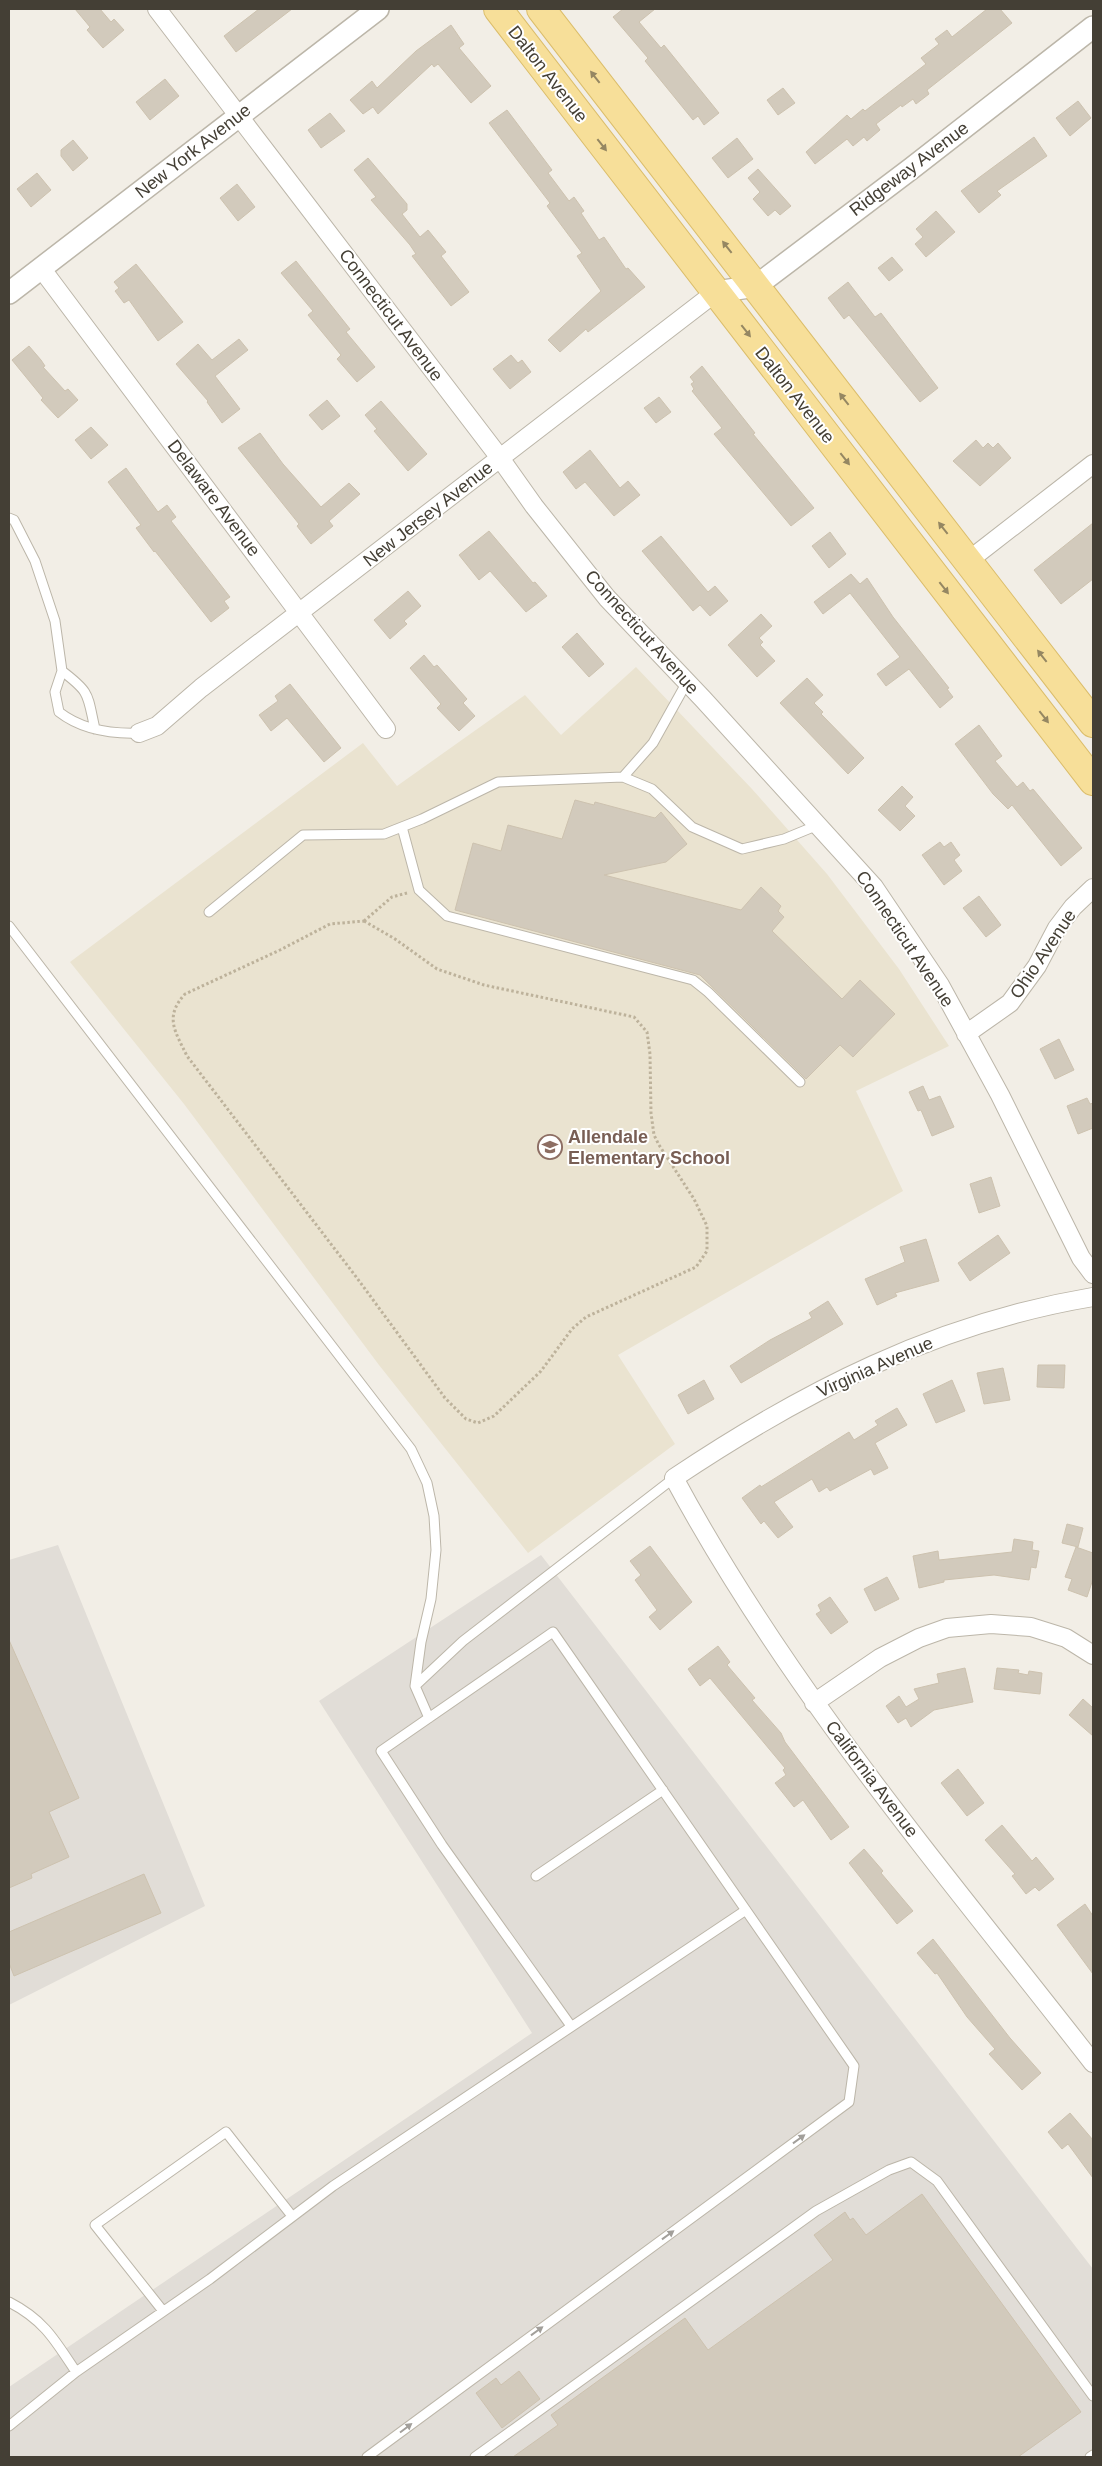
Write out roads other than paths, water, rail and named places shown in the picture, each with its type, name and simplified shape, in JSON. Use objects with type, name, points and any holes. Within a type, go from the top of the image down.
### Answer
[{"type":"main road","name":"Dalton Avenue","points":[[498,9],[1093,781]]},
{"type":"main road","name":"Dalton Avenue","points":[[541,9],[1093,723]]},
{"type":"street","name":"Connecticut Avenue","points":[[157,9],[500,458],[534,506],[607,598],[687,682],[874,888],[940,985],[1000,1095],[1081,1258],[1093,1274]]},
{"type":"street","name":"New York Avenue","points":[[9,293],[378,9]]},
{"type":"street","name":"Ridgeway Avenue","points":[[716,292],[756,286],[912,168],[1093,27]]},
{"type":"street","name":"Delaware Avenue","points":[[41,268],[386,729]]},
{"type":"street","name":"New Jersey Avenue","points":[[139,733],[157,726],[201,688],[716,292]]},
{"type":"street","points":[[968,561],[1093,464]]},
{"type":"street","name":"Ohio Avenue","points":[[966,1034],[1010,1003],[1037,966],[1056,928],[1093,888]]},
{"type":"street","name":"Virginia Avenue","points":[[674,1478],[732,1440],[832,1383],[920,1344],[1020,1312],[1093,1296]]},
{"type":"street","name":"California Avenue","points":[[674,1478],[697,1520],[814,1703],[947,1879],[1093,2063]]},
{"type":"street","points":[[814,1703],[880,1658],[919,1638],[947,1628],[991,1624],[1031,1627],[1066,1638],[1093,1655]]},
{"type":"lane","points":[[9,518],[14,520],[35,561],[55,621],[62,671],[55,692],[59,712],[71,721],[95,729],[116,734],[139,733]]},
{"type":"lane","points":[[62,671],[79,684],[89,695],[95,729]]},
{"type":"lane","points":[[623,777],[653,743],[687,682]]},
{"type":"lane","points":[[209,912],[303,835],[384,834],[498,782],[623,777],[652,789],[692,827],[742,849],[784,839],[818,825]]},
{"type":"lane","points":[[402,827],[419,890],[447,916],[693,980],[800,1082]]},
{"type":"lane","points":[[9,926],[411,1449],[426,1483],[434,1516],[436,1550],[431,1600],[421,1642],[415,1686],[429,1718]]},
{"type":"lane","points":[[415,1686],[463,1641],[674,1478]]},
{"type":"lane","points":[[367,2457],[849,2102],[854,2066],[553,1632],[381,1751],[442,1845],[571,2026]]},
{"type":"lane","points":[[536,1876],[663,1790]]},
{"type":"lane","points":[[9,2426],[76,2372],[163,2311],[333,2186],[746,1910]]},
{"type":"lane","points":[[163,2311],[96,2225],[226,2132],[292,2216]]},
{"type":"lane","points":[[476,2457],[816,2211],[889,2170],[911,2162],[937,2181],[1093,2396]]},
{"type":"lane","points":[[9,2302],[26,2311],[51,2333],[76,2372]]},
{"type":"place","name":"Allendale Elementary School","points":[[550,1147]]}]
